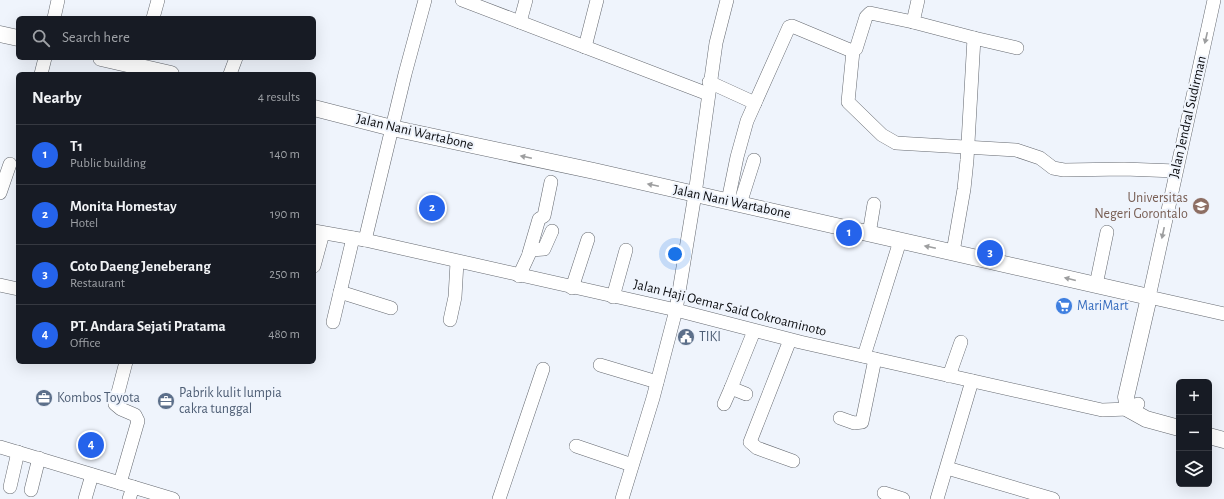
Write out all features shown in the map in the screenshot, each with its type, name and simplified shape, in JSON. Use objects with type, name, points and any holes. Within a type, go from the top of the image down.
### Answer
[{"type":"main road","points":[[0,34],[16,38]]},
{"type":"main road","points":[[111,60],[163,72]]},
{"type":"main road","name":"Jalan Nani Wartabone","points":[[316,110],[696,194],[1149,297]]},
{"type":"main road","name":"Jalan Jendral Sudirman","points":[[1131,403],[1149,297]]},
{"type":"main road","points":[[1131,403],[1176,416]]},
{"type":"main road","points":[[1131,403],[1146,419],[1176,427]]},
{"type":"main road","points":[[1212,426],[1224,429]]},
{"type":"main road","points":[[1212,437],[1224,440]]},
{"type":"street","points":[[54,16],[58,0]]},
{"type":"street","points":[[154,16],[158,0]]},
{"type":"street","points":[[333,322],[340,292],[359,239],[392,128],[404,74],[425,0]]},
{"type":"street","points":[[462,0],[586,47],[755,103]]},
{"type":"street","points":[[520,22],[526,0]]},
{"type":"street","points":[[586,47],[597,0]]},
{"type":"street","points":[[622,499],[657,382],[676,310],[696,194],[708,88],[726,0]]},
{"type":"street","points":[[913,22],[918,0]]},
{"type":"street","name":"Jalan Jendral Sudirman","points":[[1149,297],[1214,0]]},
{"type":"street","points":[[1017,48],[913,22],[870,14],[866,17],[853,51],[848,102],[882,135],[896,144],[967,146],[1016,150],[1040,158],[1053,168],[1064,170],[1128,169],[1176,171]]},
{"type":"street","points":[[734,203],[737,157],[747,120],[790,26],[853,51]]},
{"type":"street","points":[[953,252],[964,189],[974,38]]},
{"type":"street","points":[[42,72],[44,60]]},
{"type":"street","points":[[231,72],[235,60]]},
{"type":"street","points":[[734,203],[754,160]]},
{"type":"street","points":[[0,193],[13,164]]},
{"type":"street","points":[[519,276],[529,253],[540,219],[544,216],[551,182]]},
{"type":"street","points":[[869,234],[874,204]]},
{"type":"street","points":[[529,253],[533,249],[544,249],[552,231]]},
{"type":"street","points":[[316,249],[318,232]]},
{"type":"street","name":"Jalan Haji Oemar Said Cokroaminoto","points":[[318,232],[359,239],[572,288],[676,310],[790,340],[1102,410],[1131,403]]},
{"type":"street","points":[[1096,285],[1107,232]]},
{"type":"street","points":[[572,288],[588,239]]},
{"type":"street","points":[[840,418],[854,423],[862,422],[870,358],[900,241]]},
{"type":"street","points":[[613,297],[626,250]]},
{"type":"street","points":[[450,320],[455,297],[457,262]]},
{"type":"street","points":[[0,285],[16,289]]},
{"type":"street","points":[[340,292],[391,308]]},
{"type":"street","points":[[1149,297],[1224,314]]},
{"type":"street","points":[[724,404],[754,331]]},
{"type":"street","points":[[790,340],[750,442],[758,448],[793,461]]},
{"type":"street","points":[[949,376],[961,342]]},
{"type":"street","points":[[120,483],[138,421],[135,415],[121,409],[115,404],[125,364]]},
{"type":"street","points":[[600,365],[657,382]]},
{"type":"street","points":[[499,499],[543,369]]},
{"type":"street","points":[[937,499],[972,380]]},
{"type":"street","points":[[731,388],[746,394]]},
{"type":"street","points":[[576,446],[632,465]]},
{"type":"street","points":[[0,447],[120,483],[131,493],[173,499]]},
{"type":"street","points":[[10,487],[18,452]]},
{"type":"street","points":[[31,490],[39,458]]},
{"type":"street","points":[[947,468],[1053,499]]},
{"type":"street","points":[[85,499],[92,475]]},
{"type":"street","points":[[884,493],[903,499]]},
{"type":"place","name":"Universitas Negeri Gorontalo","points":[[1201,206]]},
{"type":"place","name":"Monita Homestay","points":[[432,208]]},
{"type":"place","name":"T1","points":[[849,233]]},
{"type":"place","name":"Coto Daeng Jeneberang","points":[[990,253]]},
{"type":"place","name":"MariMart","points":[[1064,306]]},
{"type":"place","name":"TIKI","points":[[686,337]]},
{"type":"place","name":"Kombos Toyota","points":[[44,398]]},
{"type":"place","name":"Pabrik kulit lumpia cakra tunggal","points":[[166,401]]},
{"type":"place","name":"PT. Andara Sejati Pratama","points":[[91,445]]}]
